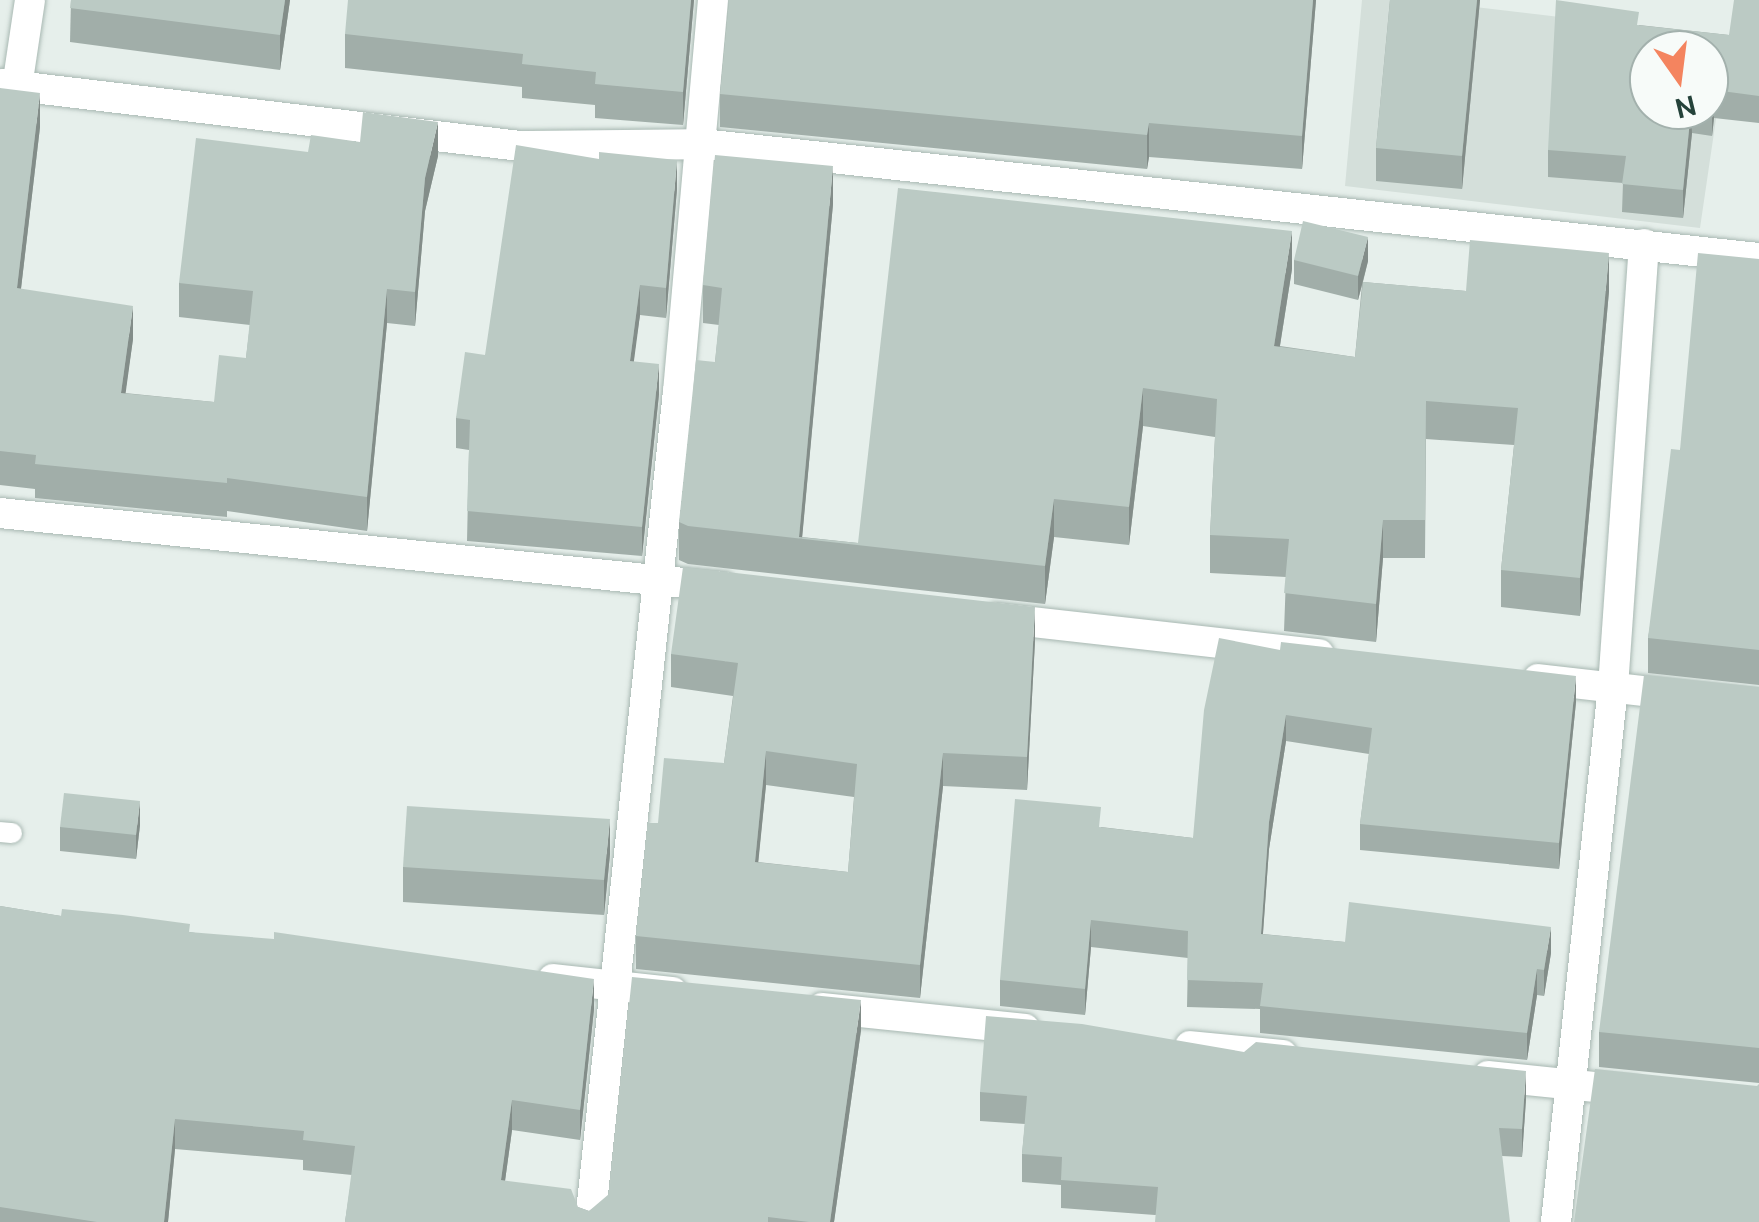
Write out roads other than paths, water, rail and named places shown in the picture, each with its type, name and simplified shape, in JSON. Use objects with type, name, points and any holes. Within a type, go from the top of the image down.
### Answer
[{"type":"street","points":[[30,0],[9,85],[520,146],[702,144],[1759,258]]},
{"type":"street","points":[[590,1222],[702,144],[712,0]]},
{"type":"street","points":[[1556,1222],[1614,688],[1644,244]]},
{"type":"street","points":[[0,513],[754,590]]},
{"type":"street","points":[[969,615],[1360,659]]},
{"type":"street","points":[[1516,676],[1759,704]]},
{"type":"street","points":[[516,974],[712,996]]},
{"type":"street","points":[[790,1004],[1064,1032]]},
{"type":"street","points":[[1161,1042],[1318,1059]]},
{"type":"street","points":[[1454,1073],[1665,1094]]}]
